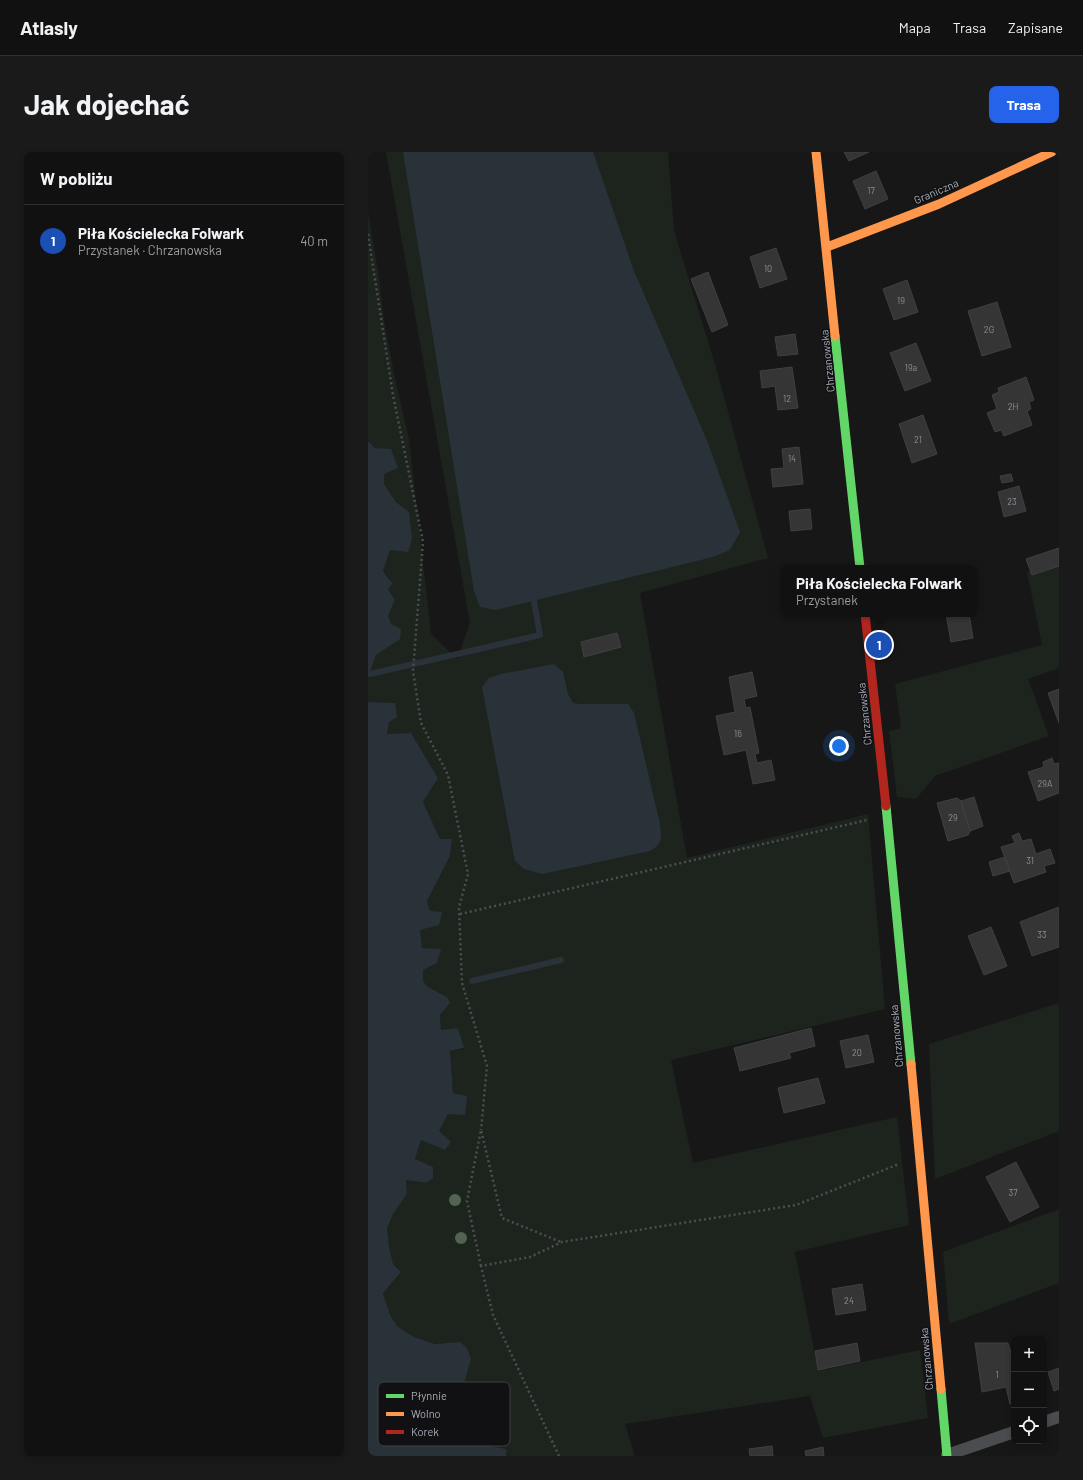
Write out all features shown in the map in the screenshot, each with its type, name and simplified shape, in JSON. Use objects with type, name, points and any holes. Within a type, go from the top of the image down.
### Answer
[{"type":"street","name":"Chrzanowska","points":[[816,152],[860,565]]},
{"type":"street","name":"Graniczna","points":[[827,247],[939,204],[1052,152]]},
{"type":"street","name":"Chrzanowska","points":[[865,617],[889,829],[947,1455]]},
{"type":"lane","points":[[1047,1421],[1059,1417]]},
{"type":"lane","points":[[947,1455],[1011,1433]]},
{"type":"path","points":[[368,234],[393,395],[423,542],[413,671],[421,723],[448,774],[468,874],[459,907],[462,983],[487,1066],[481,1130],[467,1201],[492,1315],[559,1456]]},
{"type":"path","points":[[460,914],[870,820]]},
{"type":"path","points":[[481,1130],[502,1218],[562,1242]]},
{"type":"path","points":[[481,1266],[530,1257],[562,1242],[796,1205],[903,1162]]},
{"type":"shaded area","points":[[386,152],[668,152],[674,231],[715,364],[768,558],[640,593],[687,858],[868,814],[885,1009],[671,1060],[693,1163],[897,1117],[909,1225],[795,1252],[818,1371],[920,1350],[928,1418],[823,1438],[810,1396],[625,1424],[635,1456],[506,1456],[506,1449],[491,1446],[510,1446],[510,1382],[465,1382],[471,1359],[460,1342],[435,1344],[414,1337],[397,1326],[390,1315],[383,1293],[401,1272],[393,1264],[387,1229],[393,1214],[407,1194],[406,1180],[426,1183],[433,1167],[415,1159],[421,1140],[439,1131],[448,1114],[467,1096],[453,1093],[450,1051],[464,1049],[458,1028],[441,1031],[440,1015],[450,1003],[447,997],[428,987],[423,981],[423,970],[437,963],[440,949],[422,948],[420,930],[430,911],[427,901],[450,856],[452,840],[440,840],[423,802],[438,778],[411,733],[387,734],[395,703],[368,702],[368,678],[376,655],[390,624],[388,616],[395,600],[388,589],[393,583],[383,571],[390,550],[409,512],[396,502],[384,484],[384,474],[375,448],[368,441],[368,211],[384,320],[395,379],[409,439],[431,634],[457,659],[470,623]]},
{"type":"shaded area","points":[[403,152],[593,152],[634,271],[708,443],[740,532],[730,550],[713,557],[496,610],[480,607],[474,591]]},
{"type":"shaded area","points":[[368,441],[375,448],[391,449],[398,468],[384,474],[384,484],[396,502],[409,512],[412,539],[408,552],[390,550],[383,571],[393,583],[388,589],[395,600],[388,616],[391,624],[401,629],[400,639],[376,655],[368,678]]},
{"type":"shaded area","points":[[1059,563],[1059,668],[1028,679],[1049,736],[935,776],[916,799],[897,797],[889,731],[901,728],[895,684],[1042,645],[1027,572]]},
{"type":"shaded area","points":[[554,664],[563,672],[568,694],[573,703],[628,704],[634,713],[660,824],[661,840],[658,845],[650,851],[542,874],[524,869],[515,861],[482,687],[489,678],[501,674]]},
{"type":"shaded area","points":[[368,702],[395,703],[397,717],[389,722],[387,734],[411,733],[438,778],[423,802],[440,839],[452,839],[450,856],[427,901],[430,911],[442,912],[439,925],[420,930],[422,948],[441,949],[437,963],[423,970],[423,981],[428,987],[447,997],[450,1003],[440,1015],[441,1030],[458,1028],[464,1048],[450,1051],[453,1093],[467,1096],[465,1115],[448,1114],[439,1131],[451,1142],[445,1150],[421,1140],[415,1159],[433,1167],[433,1178],[426,1183],[406,1180],[407,1194],[393,1214],[387,1229],[393,1264],[401,1272],[383,1293],[390,1315],[397,1326],[414,1337],[435,1344],[460,1342],[467,1348],[471,1359],[465,1382],[378,1382],[378,1446],[491,1446],[506,1449],[506,1456],[368,1456]]},
{"type":"shaded area","points":[[1059,1003],[1059,1131],[935,1179],[929,1044]]},
{"type":"shaded area","points":[[1059,1209],[1059,1283],[949,1324],[943,1252]]},
{"type":"building","points":[[844,152],[869,152],[849,161]]},
{"type":"building","points":[[876,171],[888,199],[865,209],[853,181]]},
{"type":"building","points":[[776,248],[787,279],[760,288],[750,257]]},
{"type":"building","points":[[708,272],[728,325],[712,332],[691,279]]},
{"type":"building","points":[[907,280],[918,312],[894,320],[883,289]]},
{"type":"building","points":[[997,302],[1011,347],[982,356],[968,311]]},
{"type":"building","points":[[795,334],[798,354],[778,356],[775,337]]},
{"type":"building","points":[[916,343],[931,381],[905,391],[890,353]]},
{"type":"building","points":[[792,367],[798,408],[778,410],[775,386],[762,388],[760,371]]},
{"type":"building","points":[[1026,377],[1034,400],[1029,402],[1031,409],[1027,411],[1032,425],[1004,436],[1001,430],[995,432],[987,413],[997,409],[992,395],[999,392],[998,388]]},
{"type":"building","points":[[923,415],[937,454],[912,463],[899,424]]},
{"type":"building","points":[[799,447],[803,484],[773,487],[771,469],[784,468],[782,449]]},
{"type":"building","points":[[1011,474],[1013,481],[1002,483],[1000,476]]},
{"type":"building","points":[[1019,486],[1026,511],[1004,517],[998,492]]},
{"type":"building","points":[[810,509],[812,529],[791,531],[789,511]]},
{"type":"building","points":[[1059,548],[1059,566],[1032,575],[1026,559]]},
{"type":"building","points":[[947,617],[970,617],[973,638],[951,642]]},
{"type":"building","points":[[617,633],[621,647],[584,657],[581,642]]},
{"type":"building","points":[[752,672],[757,696],[744,699],[746,708],[750,707],[759,753],[755,754],[757,763],[771,760],[775,780],[753,784],[746,750],[724,755],[716,716],[735,712],[729,677]]},
{"type":"building","points":[[1059,689],[1059,723],[1048,693]]},
{"type":"building","points":[[1052,758],[1054,764],[1059,763],[1059,793],[1038,801],[1028,772],[1044,767],[1043,762]]},
{"type":"building","points":[[974,797],[983,826],[970,831],[961,801]]},
{"type":"building","points":[[957,798],[961,801],[970,831],[968,835],[948,841],[937,803]]},
{"type":"building","points":[[1019,833],[1022,841],[1031,839],[1036,854],[1050,849],[1055,863],[1044,866],[1046,872],[1014,883],[1001,847],[1015,843],[1012,836]]},
{"type":"building","points":[[1005,857],[1010,871],[993,876],[989,862]]},
{"type":"building","points":[[1059,907],[1059,947],[1032,956],[1020,922]]},
{"type":"building","points":[[991,927],[1007,966],[984,975],[968,936]]},
{"type":"building","points":[[811,1028],[815,1046],[789,1053],[791,1058],[740,1071],[734,1048]]},
{"type":"building","points":[[868,1035],[874,1062],[846,1068],[840,1041]]},
{"type":"building","points":[[818,1078],[825,1103],[784,1113],[778,1088]]},
{"type":"building","points":[[1016,1162],[1039,1207],[1010,1222],[986,1177]]},
{"type":"building","points":[[862,1284],[866,1310],[836,1315],[832,1289]]},
{"type":"building","points":[[857,1343],[860,1361],[818,1370],[815,1351]]},
{"type":"building","points":[[975,1343],[1008,1343],[1011,1352],[1011,1404],[1006,1387],[982,1392]]},
{"type":"building","points":[[1059,1368],[1059,1389],[1054,1391],[1048,1372]]},
{"type":"building","points":[[772,1446],[773,1456],[750,1456],[749,1449]]},
{"type":"building","points":[[823,1447],[824,1456],[806,1456],[805,1451]]},
{"type":"waterway","points":[[370,674],[540,635],[534,601]]},
{"type":"waterway","points":[[472,981],[561,960]]},
{"type":"traffic: fast","points":[[835,336],[860,565]]},
{"type":"traffic: fast","points":[[886,806],[911,1064]]},
{"type":"traffic: fast","points":[[941,1389],[947,1456]]},
{"type":"traffic: slow","points":[[816,152],[835,336]]},
{"type":"traffic: slow","points":[[827,247],[939,204],[1052,152]]},
{"type":"traffic: slow","points":[[911,1064],[941,1389]]},
{"type":"traffic: jam","points":[[865,617],[886,806]]},
{"type":"place","name":"Piła Kościelecka Folwark","points":[[879,645]]}]
